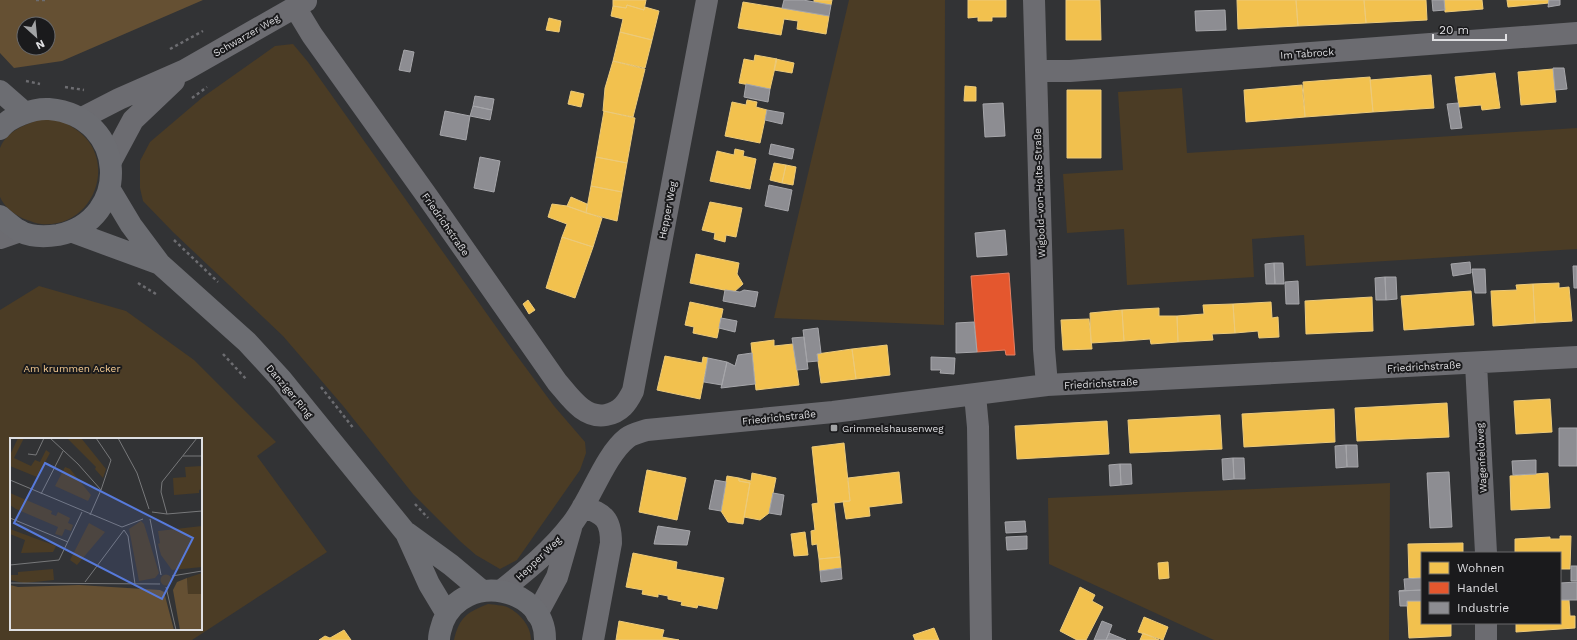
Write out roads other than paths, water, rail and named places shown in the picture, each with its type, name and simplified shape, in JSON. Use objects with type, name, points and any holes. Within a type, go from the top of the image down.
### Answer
[{"type":"main road","points":[[0,91],[24,112]]},
{"type":"main road","points":[[0,129],[24,112],[44,108],[63,110],[82,118],[101,136],[111,161],[110,190],[96,215],[73,232],[46,237],[10,235],[0,216]]},
{"type":"main road","name":"Danziger Ring","points":[[110,190],[131,225],[160,264],[247,342],[281,379],[406,533],[429,584],[447,614]]},
{"type":"main road","name":"Danziger Ring","points":[[73,232],[160,264]]},
{"type":"main road","name":"Danziger Ring","points":[[406,533],[451,565],[492,591],[522,599],[537,614]]},
{"type":"main road","points":[[439,640],[439,634],[447,614],[462,598],[492,591]]},
{"type":"main road","points":[[537,614],[545,633],[545,640]]},
{"type":"street","name":"Hepper Weg","points":[[614,413],[626,404],[633,391],[707,0]]},
{"type":"street","name":"Wigbold-von-Holte-Straße","points":[[1034,0],[1044,349],[1047,385]]},
{"type":"street","name":"Friedrichstraße","points":[[301,4],[312,35],[557,382],[579,407],[587,413],[599,416],[614,413]]},
{"type":"street","name":"Schwarzer Weg","points":[[82,118],[119,99],[185,70],[301,4]]},
{"type":"street","name":"Im Tabrock","points":[[1036,71],[1070,71],[1577,33]]},
{"type":"street","name":"Schwarzer Weg","points":[[111,161],[133,120],[185,70]]},
{"type":"street","name":"Friedrichstraße","points":[[628,437],[647,430],[975,395],[1047,385],[1476,364],[1577,357]]},
{"type":"street","name":"Wagenfeldweg","points":[[1476,364],[1486,552]]},
{"type":"street","points":[[975,395],[978,427],[980,640]]},
{"type":"street","name":"Hepper Weg","points":[[537,614],[557,577],[572,525],[613,455],[628,437]]},
{"type":"street","points":[[583,506],[601,514],[609,523],[611,530],[611,542],[593,640]]},
{"type":"street","name":"Hepper Weg","points":[[492,591],[535,563],[572,525]]},
{"type":"street","points":[[1486,624],[1486,640]]},
{"type":"place","name":"Grimmelshausenweg","points":[[834,428]]},
{"type":"park label","name":"Am krummen Acker","points":[[72,368]]}]
